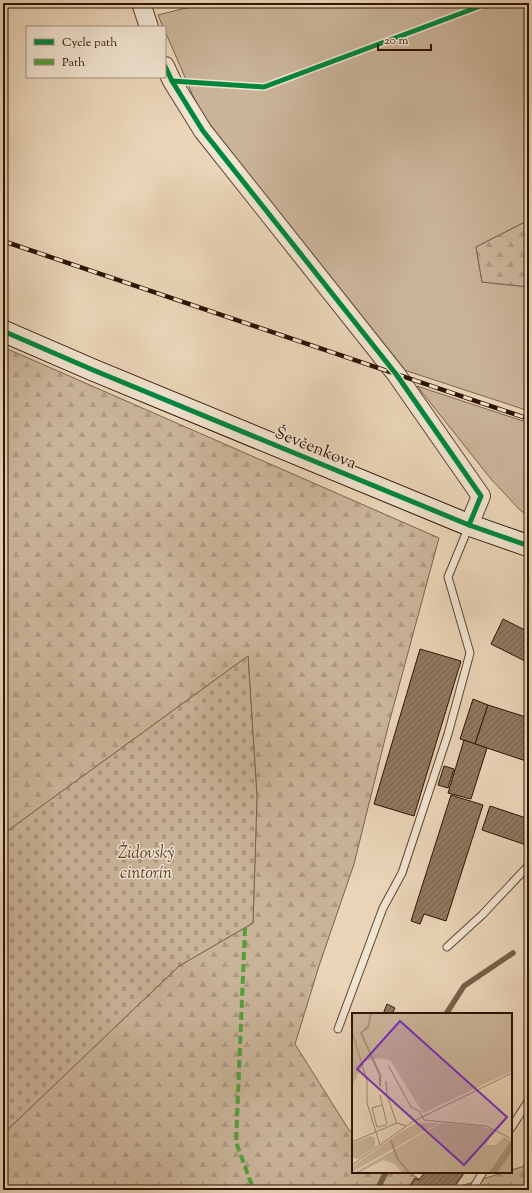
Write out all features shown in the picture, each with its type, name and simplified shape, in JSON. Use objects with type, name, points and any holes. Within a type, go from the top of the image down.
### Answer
[{"type":"main road","name":"Ševčenkova","points":[[3,331],[93,370],[469,525],[529,546]]},
{"type":"street","points":[[140,3],[149,26]]},
{"type":"street","points":[[166,68],[172,81],[203,131],[396,374],[481,496],[469,525]]},
{"type":"lane","points":[[338,1029],[383,908],[402,873],[448,734],[470,653],[448,577],[469,525]]},
{"type":"lane","points":[[447,947],[482,915],[529,865]]},
{"type":"lane","points":[[512,1126],[529,1100]]},
{"type":"lane","points":[[472,1190],[482,1173]]},
{"type":"green space","points":[[206,3],[529,3],[529,220],[476,247],[482,282],[529,287],[529,411],[404,370],[207,122],[193,96],[166,33],[166,26],[163,26],[158,15]]},
{"type":"green space","points":[[529,220],[529,287],[482,282],[476,247]]},
{"type":"green space","points":[[3,347],[439,538],[389,723],[354,864],[319,966],[295,1044],[349,1130],[352,1132],[352,1173],[410,1173],[435,1190],[3,1190],[3,1134],[179,966],[253,923],[257,797],[248,656],[6,832],[3,832]]},
{"type":"green space","points":[[417,386],[529,423],[529,517],[519,509],[491,479]]},
{"type":"green space","name":"Židovský cintorín","points":[[248,656],[257,797],[253,923],[179,966],[3,1134],[3,832],[6,832]]},
{"type":"green space","points":[[529,1165],[529,1190],[448,1190],[502,1173],[512,1173],[512,1170]]},
{"type":"building","points":[[503,619],[529,632],[529,663],[491,644]]},
{"type":"building","points":[[420,649],[461,661],[414,816],[374,804]]},
{"type":"building","points":[[473,699],[488,705],[475,744],[460,739]]},
{"type":"building","points":[[488,705],[529,718],[529,762],[475,744]]},
{"type":"building","points":[[464,740],[487,748],[471,799],[448,793]]},
{"type":"building","points":[[444,766],[454,769],[448,788],[438,785]]},
{"type":"building","points":[[451,795],[483,805],[446,921],[424,914],[420,924],[411,921]]},
{"type":"building","points":[[490,806],[529,819],[529,846],[482,830]]},
{"type":"building","points":[[387,1004],[395,1008],[392,1013],[383,1013]]},
{"type":"building","points":[[424,1173],[464,1173],[452,1190],[407,1190],[415,1178],[419,1180]]},
{"type":"waterway","points":[[447,1013],[464,986],[513,953]]},
{"type":"waterway","points":[[377,1190],[386,1173]]},
{"type":"railway","points":[[3,241],[529,419]]},
{"type":"marked path","points":[[245,928],[236,1142],[251,1183],[261,1190]]},
{"type":"marked path","points":[[240,1190],[251,1183]]},
{"type":"cycle path","points":[[172,81],[264,87],[478,7],[484,3]]},
{"type":"cycle path","points":[[166,68],[172,81],[203,131],[396,374],[481,496],[469,525]]},
{"type":"cycle path","points":[[3,331],[93,370],[469,525],[529,546]]}]
